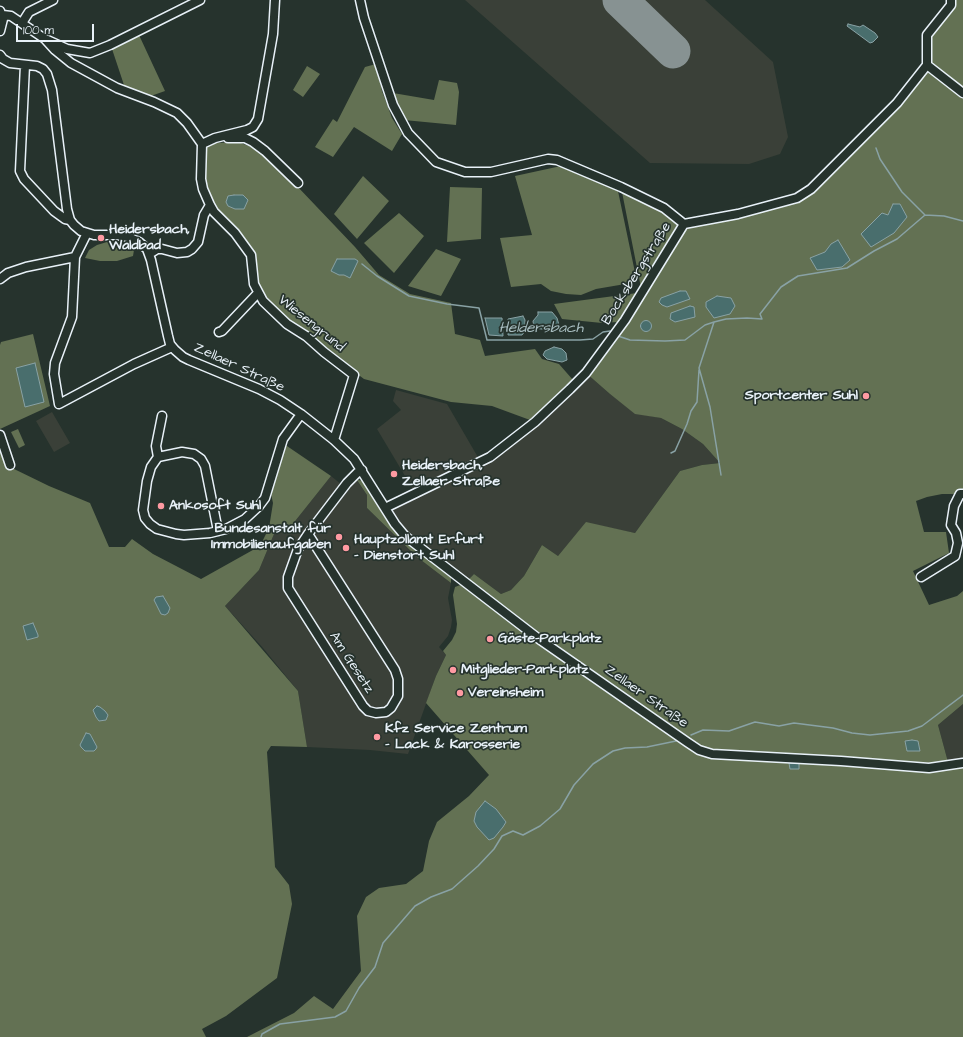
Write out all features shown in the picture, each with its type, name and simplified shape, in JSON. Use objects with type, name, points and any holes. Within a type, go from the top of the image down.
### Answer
[{"type":"street","points":[[22,23],[29,12],[53,0]]},
{"type":"street","points":[[0,31],[3,22],[1,13],[11,16],[45,39],[68,49],[90,53],[110,45],[200,0]]},
{"type":"street","points":[[45,39],[55,50],[71,63],[117,88],[154,102],[177,113],[202,144],[215,138],[247,130],[253,126],[258,119],[273,34],[275,0]]},
{"type":"street","name":"Bocksbergstraße","points":[[360,0],[364,18],[394,105],[408,133],[436,162],[465,172],[491,172],[548,159],[557,160],[621,187],[664,208],[684,224]]},
{"type":"street","points":[[952,0],[951,5],[927,35],[927,65],[963,93]]},
{"type":"street","points":[[0,55],[3,59],[10,63],[37,66],[43,69],[50,80],[66,209],[70,220],[77,228],[94,235],[117,235],[132,238],[142,244],[149,254],[157,249],[177,253],[187,252],[198,242],[204,215],[210,205]]},
{"type":"street","points":[[25,65],[20,171],[24,179],[46,202],[65,219],[70,220]]},
{"type":"street","name":"Bocksbergstraße","points":[[384,508],[490,457],[535,422],[564,395],[586,373],[625,320],[684,224],[738,214],[797,198],[811,189],[897,103],[927,65]]},
{"type":"street","points":[[215,138],[245,138],[265,151],[298,182]]},
{"type":"street","name":"Wiesengrund","points":[[202,144],[201,179],[203,189],[214,212],[235,233],[251,255],[254,284],[258,294],[263,301],[287,324],[306,336],[324,352],[354,374],[334,440]]},
{"type":"street","points":[[87,233],[75,257],[72,317],[55,363],[54,374],[59,404],[134,364],[172,347]]},
{"type":"street","name":"Zellaer Straße","points":[[149,254],[168,336],[172,347],[183,357],[259,389],[280,400],[300,414],[334,440],[354,459],[384,508],[405,536],[533,634],[699,750],[712,754],[841,761],[930,768],[963,763]]},
{"type":"street","points":[[0,278],[8,273],[26,267],[75,257]]},
{"type":"street","points":[[219,332],[222,331],[258,294]]},
{"type":"street","points":[[218,531],[205,466],[201,459],[194,454],[182,452],[158,456],[151,466],[147,483],[143,512],[147,521],[157,529],[176,534],[201,534],[218,531],[245,519],[259,506],[268,488],[283,439],[300,414]]},
{"type":"street","points":[[158,456],[156,446],[162,416]]},
{"type":"street","points":[[0,435],[10,465]]},
{"type":"street","name":"Am Gesetz","points":[[308,534],[395,670],[398,679],[398,696],[391,708],[386,712],[376,713],[368,711],[363,706],[288,588],[288,577],[298,549],[308,534],[348,483],[357,473],[362,470]]},
{"type":"street","points":[[921,577],[955,556],[958,543],[956,533],[951,525],[954,506],[960,494],[963,494]]},
{"type":"shaded area","points":[[465,0],[705,0],[773,62],[788,137],[780,154],[749,164],[650,163]]},
{"type":"shaded area","points":[[586,373],[635,413],[661,418],[682,429],[703,444],[720,463],[702,465],[680,471],[635,533],[586,523],[558,556],[542,545],[524,576],[511,590],[501,594],[474,574],[467,581],[405,532],[395,520],[392,510],[397,504],[490,457]]},
{"type":"shaded area","points":[[396,390],[447,404],[479,459],[414,491],[377,429],[401,410],[393,401]]},
{"type":"shaded area","points":[[52,412],[70,443],[54,452],[36,421]]},
{"type":"shaded area","points":[[331,476],[347,489],[357,480],[367,495],[367,508],[417,557],[451,583],[448,598],[452,620],[451,627],[448,636],[439,647],[446,655],[436,676],[408,754],[370,750],[307,747],[298,691],[263,648],[225,606],[259,570],[274,534],[288,530]]},
{"type":"shaded area","points":[[963,704],[963,758],[948,762],[938,725]]},
{"type":"green space","points":[[951,0],[963,0],[963,494],[942,494],[916,501],[924,532],[946,532],[949,553],[913,571],[929,605],[957,596],[963,591],[963,704],[938,725],[948,762],[930,766],[721,753],[700,747],[536,633],[467,581],[474,574],[501,594],[511,590],[524,576],[542,545],[558,556],[586,522],[635,533],[680,471],[702,465],[720,463],[703,444],[682,429],[661,418],[635,414],[586,373],[642,293],[621,187],[664,208],[684,224],[738,214],[811,189],[927,65],[927,35]]},
{"type":"green space","points":[[139,35],[165,91],[148,97],[125,88],[112,49]]},
{"type":"green space","points":[[376,64],[382,91],[392,118],[402,134],[392,151],[354,127],[333,157],[315,147],[333,119],[337,122],[365,67]]},
{"type":"green space","points":[[307,66],[320,74],[303,97],[293,90]]},
{"type":"green space","points":[[439,80],[457,83],[459,92],[456,125],[404,120],[393,93],[434,100]]},
{"type":"green space","points":[[238,142],[257,149],[268,158],[355,247],[379,275],[410,294],[451,303],[455,334],[480,340],[485,356],[535,349],[542,359],[559,364],[573,380],[530,420],[492,406],[451,402],[364,379],[288,322],[260,292],[253,254],[216,211],[209,200],[204,179],[207,146],[215,143]]},
{"type":"green space","points":[[561,166],[618,191],[637,282],[596,289],[581,295],[551,291],[541,284],[511,287],[500,238],[532,235],[515,176]]},
{"type":"green space","points":[[363,176],[389,201],[357,239],[334,214]]},
{"type":"green space","points":[[450,187],[482,188],[481,239],[447,242]]},
{"type":"green space","points":[[399,213],[424,236],[394,273],[364,243]]},
{"type":"green space","points":[[107,242],[124,244],[134,250],[133,256],[117,261],[100,261],[85,258],[89,250],[97,245]]},
{"type":"green space","points":[[436,249],[461,259],[441,296],[408,286]]},
{"type":"green space","points":[[637,293],[618,322],[602,323],[562,319],[554,304]]},
{"type":"green space","points":[[33,334],[50,406],[0,429],[1,342]]},
{"type":"green space","points":[[18,429],[25,445],[19,448],[11,432]]},
{"type":"green space","points":[[0,439],[10,467],[49,486],[90,503],[109,547],[125,547],[132,539],[153,554],[201,579],[260,546],[269,528],[273,503],[271,494],[284,444],[331,476],[288,530],[274,534],[259,570],[225,606],[298,691],[307,747],[271,746],[267,752],[275,867],[289,885],[292,904],[277,978],[226,1016],[202,1029],[206,1037],[0,1037]]},
{"type":"green space","points":[[357,480],[366,481],[384,512],[451,575],[451,583],[417,557],[367,508],[367,495]]},
{"type":"green space","points":[[463,584],[531,636],[529,640],[533,635],[699,750],[809,763],[930,771],[940,771],[963,766],[963,1037],[247,1037],[294,1013],[314,996],[333,1009],[361,971],[357,916],[366,897],[379,888],[406,884],[423,871],[429,841],[437,822],[469,796],[489,775],[426,703],[446,655],[443,651],[452,640],[456,632],[457,624],[453,595],[455,587]]},
{"type":"water","points":[[848,24],[860,27],[863,25],[875,33],[878,37],[870,43],[847,26]]},
{"type":"water","points":[[243,195],[248,200],[244,209],[235,209],[228,206],[226,202],[228,196]]},
{"type":"water","points":[[893,204],[900,204],[907,217],[894,233],[871,247],[861,234],[882,213],[888,215]]},
{"type":"water","points":[[838,240],[850,260],[842,267],[817,270],[810,258],[825,252],[831,244]]},
{"type":"water","points":[[337,259],[355,259],[358,261],[350,278],[331,271]]},
{"type":"water","points":[[680,291],[686,291],[690,299],[667,307],[659,302],[661,298]]},
{"type":"water","points":[[717,296],[731,298],[735,306],[730,314],[714,318],[706,307],[706,302]]},
{"type":"water","points":[[690,306],[694,307],[695,317],[675,322],[670,319],[671,313]]},
{"type":"water","points":[[538,312],[552,312],[557,318],[559,325],[556,331],[534,328],[533,321],[538,315]]},
{"type":"water","points":[[523,316],[525,320],[525,331],[522,335],[508,335],[508,319]]},
{"type":"water","points":[[485,318],[502,318],[503,336],[489,335]]},
{"type":"water","points":[[644,321],[648,321],[650,322],[650,330],[644,331],[641,328],[641,324]]},
{"type":"water","points":[[554,347],[562,349],[566,353],[567,360],[562,362],[547,359],[543,355],[545,351]]},
{"type":"water","points":[[35,363],[44,402],[25,407],[16,368]]},
{"type":"water","points":[[163,596],[170,608],[168,613],[165,615],[161,614],[154,600],[156,597]]},
{"type":"water","points":[[33,623],[38,637],[27,640],[23,626]]},
{"type":"water","points":[[97,706],[108,715],[106,720],[99,721],[96,717],[93,710]]},
{"type":"water","points":[[86,733],[90,734],[97,747],[94,751],[85,751],[80,745]]},
{"type":"water","points":[[905,741],[918,741],[920,751],[907,751]]},
{"type":"water","points":[[789,763],[799,763],[799,769],[790,769]]},
{"type":"water","points":[[485,801],[496,809],[506,822],[494,838],[489,840],[477,827],[474,821],[476,812]]},
{"type":"waterway","points":[[876,148],[880,159],[902,192],[925,215]]},
{"type":"waterway","name":"Heldersbach","points":[[618,336],[630,340],[685,340],[705,325],[714,322],[726,319],[762,319],[760,314],[781,287],[798,276],[847,268],[897,239],[925,215],[944,216],[963,221]]},
{"type":"waterway","name":"Heldersbach","points":[[362,264],[377,276],[409,296],[447,304],[479,308],[487,340],[580,340],[593,339],[603,332],[610,331]]},
{"type":"waterway","points":[[714,322],[699,368],[710,407],[721,475]]},
{"type":"waterway","points":[[671,453],[675,451],[691,411],[697,402],[699,370]]},
{"type":"waterway","points":[[691,735],[703,730],[729,731],[755,722],[779,726],[794,723],[870,735],[908,731],[922,726],[963,695]]},
{"type":"waterway","points":[[261,1037],[262,1034],[280,1024],[335,1017],[346,1011],[359,988],[375,967],[383,943],[415,906],[431,897],[452,889],[478,866],[494,849],[502,836],[513,831],[523,835],[540,826],[560,809],[574,785],[593,764],[613,751],[625,748],[647,747],[676,741]]},
{"type":"runway","points":[[620,0],[673,51]]},
{"type":"place","name":"Heidersbach, Waldbad","points":[[101,238]]},
{"type":"place","name":"Sportcenter Suhl","points":[[866,396]]},
{"type":"place","name":"Heidersbach, Zellaer Straße","points":[[394,474]]},
{"type":"place","name":"Ankosoft Suhl","points":[[161,506]]},
{"type":"place","name":"Bundesanstalt für Immobilienaufgaben","points":[[339,537]]},
{"type":"place","name":"Hauptzollamt Erfurt - Dienstort Suhl","points":[[346,548]]},
{"type":"place","name":"Gäste-Parkplatz","points":[[490,639]]},
{"type":"place","name":"Mitglieder-Parkplatz","points":[[453,670]]},
{"type":"place","name":"Vereinsheim","points":[[460,693]]},
{"type":"place","name":"Kfz Service Zentrum - Lack & Karosserie","points":[[377,737]]}]
